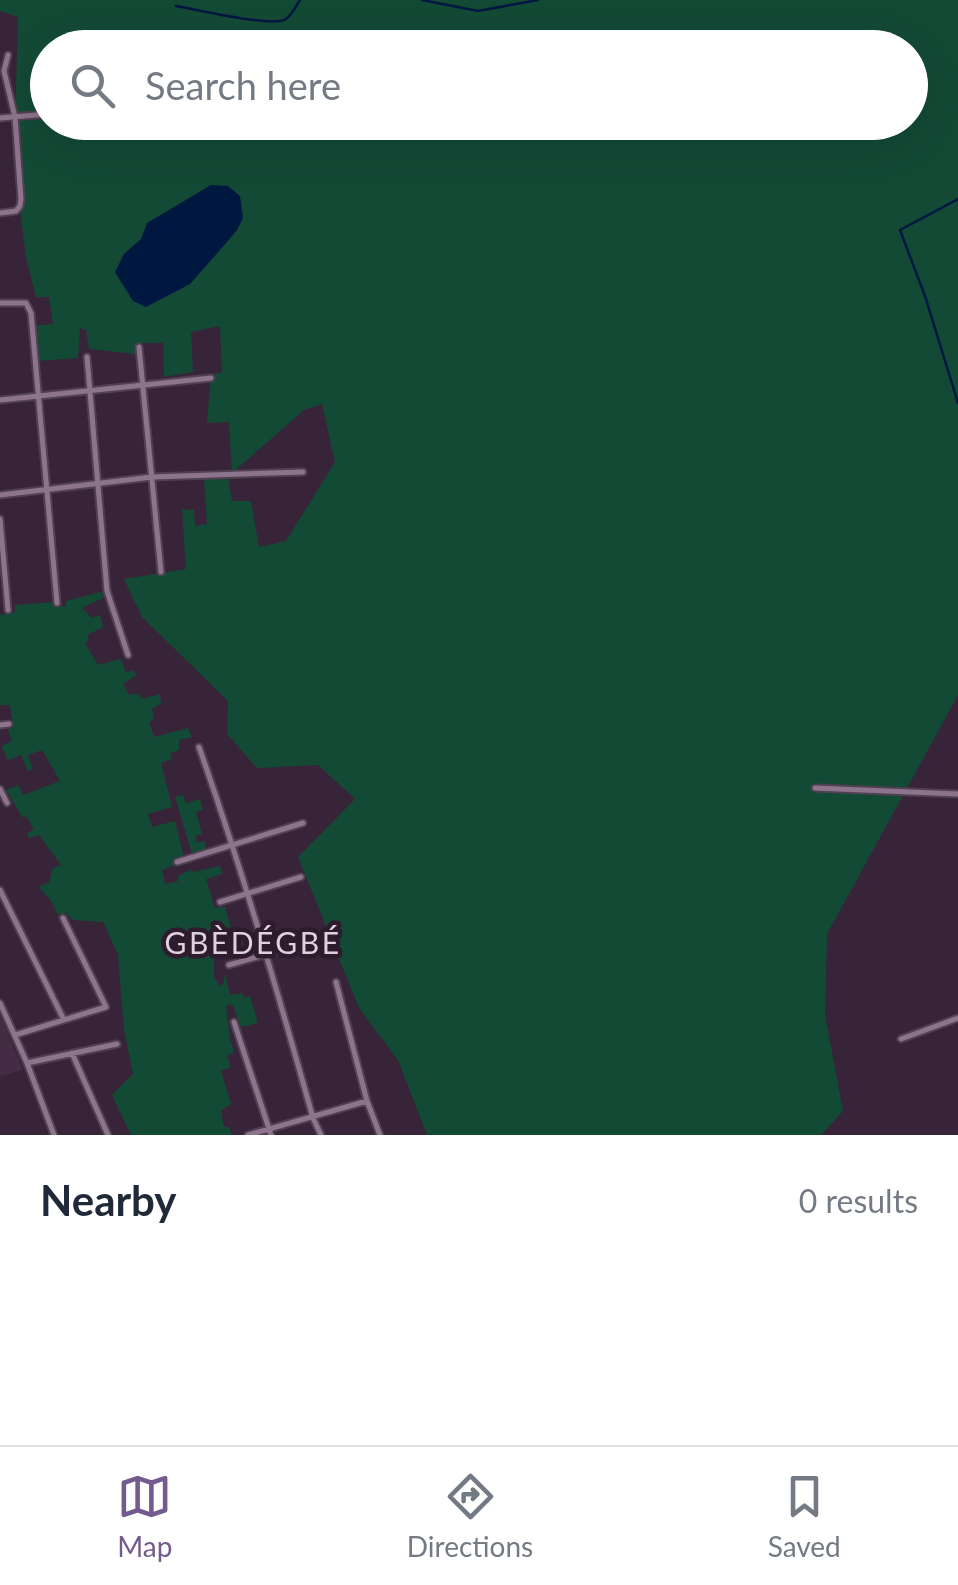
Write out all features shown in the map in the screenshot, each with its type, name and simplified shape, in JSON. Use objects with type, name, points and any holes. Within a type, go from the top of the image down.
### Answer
[{"type":"street","points":[[0,213],[16,211],[21,199],[15,117],[4,71],[8,55]]},
{"type":"street","points":[[0,118],[30,116]]},
{"type":"street","points":[[0,303],[26,304],[31,313],[58,603]]},
{"type":"street","points":[[139,347],[160,572]]},
{"type":"street","points":[[87,357],[107,590],[128,655]]},
{"type":"street","points":[[0,400],[210,378]]},
{"type":"street","points":[[0,494],[152,477],[303,472]]},
{"type":"street","points":[[0,519],[8,610]]},
{"type":"street","points":[[0,725],[9,724]]},
{"type":"street","points":[[199,747],[267,954],[320,1135]]},
{"type":"street","points":[[815,788],[958,794]]},
{"type":"street","points":[[0,789],[7,803]]},
{"type":"street","points":[[177,862],[303,823]]},
{"type":"street","points":[[220,902],[301,877]]},
{"type":"street","points":[[0,890],[64,1020]]},
{"type":"street","points":[[16,1036],[106,1007],[63,918]]},
{"type":"street","points":[[229,964],[309,942]]},
{"type":"street","points":[[336,982],[367,1101],[380,1135]]},
{"type":"street","points":[[0,1002],[54,1135]]},
{"type":"street","points":[[901,1040],[958,1018]]},
{"type":"street","points":[[234,1022],[270,1132]]},
{"type":"street","points":[[28,1063],[116,1044]]},
{"type":"street","points":[[72,1053],[108,1135]]},
{"type":"street","points":[[248,1135],[270,1132],[367,1101]]},
{"type":"shaded area","points":[[0,1015],[23,1070],[0,1076]]},
{"type":"green space","points":[[0,0],[958,0],[958,695],[827,934],[825,1015],[843,1111],[821,1135],[427,1135],[398,1060],[359,1008],[298,857],[355,799],[318,765],[257,768],[227,734],[228,701],[142,617],[124,579],[186,569],[182,509],[194,510],[195,526],[207,524],[204,479],[228,478],[232,501],[251,501],[259,547],[286,541],[335,462],[322,404],[304,410],[232,473],[229,422],[207,423],[211,374],[222,373],[220,326],[191,332],[193,372],[164,377],[163,343],[137,343],[135,354],[89,349],[86,330],[80,328],[78,358],[36,361],[34,326],[53,324],[49,297],[36,297],[26,257],[14,161],[18,17],[0,11]],"holes":[[[211,185],[237,230],[190,284],[124,254]]]},
{"type":"green space","points":[[101,592],[105,597],[82,608],[92,618],[100,615],[103,627],[87,635],[89,640],[85,643],[98,665],[121,659],[126,673],[132,670],[137,675],[123,684],[129,695],[138,693],[142,699],[160,694],[161,704],[152,708],[154,719],[149,722],[154,737],[188,728],[192,737],[179,740],[179,750],[170,753],[172,759],[161,763],[172,807],[148,814],[152,827],[175,821],[184,857],[173,860],[174,865],[162,870],[165,884],[178,881],[178,876],[192,869],[193,872],[220,866],[222,874],[206,879],[215,908],[225,907],[235,943],[226,944],[220,929],[206,933],[214,959],[214,977],[220,986],[225,973],[230,995],[250,996],[258,1023],[241,1027],[233,1006],[226,1007],[234,1052],[227,1056],[231,1067],[221,1071],[231,1104],[221,1111],[224,1127],[229,1127],[232,1135],[131,1135],[112,1095],[133,1074],[124,1029],[118,955],[103,922],[73,920],[66,913],[58,915],[39,887],[49,882],[53,868],[61,865],[39,835],[29,838],[27,833],[34,830],[6,790],[18,785],[23,795],[60,781],[42,750],[28,755],[33,769],[28,771],[21,755],[8,760],[1,746],[12,741],[8,729],[13,727],[10,705],[0,705],[0,615],[15,612],[15,605],[54,602],[55,607],[66,606],[66,601]]},
{"type":"green space","points":[[183,795],[186,803],[200,799],[203,810],[196,812],[202,834],[195,836],[197,843],[205,841],[206,850],[192,854],[175,797]]},
{"type":"water","points":[[211,185],[228,186],[240,196],[243,218],[237,230],[190,284],[146,307],[133,301],[115,272],[124,254],[141,239],[147,223]]},
{"type":"waterway","points":[[176,6],[250,20],[278,21],[286,19],[300,0]]},
{"type":"waterway","points":[[422,0],[478,11],[538,0]]},
{"type":"waterway","points":[[958,199],[900,230],[958,403]]},
{"type":"district","name":"GBÈDÉGBÉ","points":[[253,942]]}]
